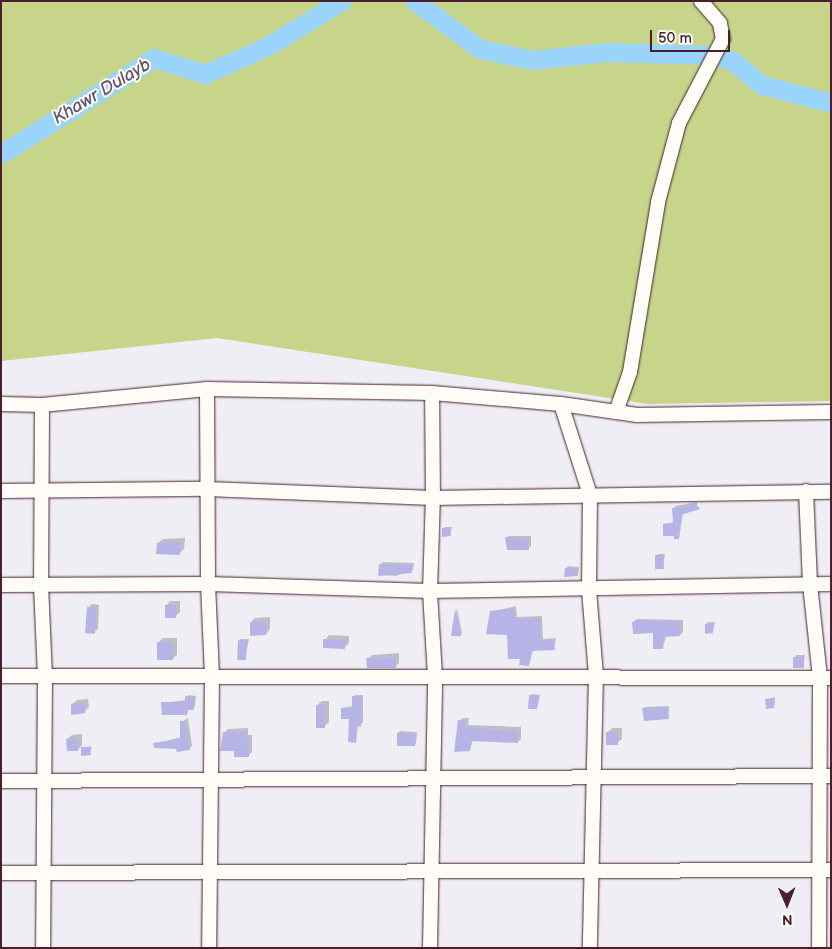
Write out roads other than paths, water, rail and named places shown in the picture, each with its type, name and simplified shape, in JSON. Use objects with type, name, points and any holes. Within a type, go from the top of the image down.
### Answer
[{"type":"street","points":[[616,412],[630,372],[658,202],[680,123],[723,39],[720,23],[701,1]]},
{"type":"street","points":[[1,404],[42,405],[207,389],[432,393],[561,404],[637,415],[831,412]]},
{"type":"street","points":[[207,389],[208,584],[212,676],[208,780],[209,948]]},
{"type":"street","points":[[430,948],[430,779],[435,676],[430,591],[433,498],[432,393]]},
{"type":"street","points":[[561,404],[590,495],[589,590],[596,675],[591,778],[590,948]]},
{"type":"street","points":[[42,405],[40,491],[41,585],[45,676],[42,781],[43,948]]},
{"type":"street","points":[[1,491],[207,489],[433,498],[831,492]]},
{"type":"street","points":[[806,491],[810,584],[825,678],[824,870],[819,948]]},
{"type":"street","points":[[1,585],[208,584],[430,591],[589,590],[831,584]]},
{"type":"street","points":[[1,676],[596,675],[825,678]]},
{"type":"street","points":[[1,781],[825,776]]},
{"type":"street","points":[[1,873],[824,870]]},
{"type":"waterway","name":"Khawr Dulayb","points":[[1,154],[154,58],[205,74],[266,47],[342,1]]},
{"type":"waterway","name":"Khawr Dulayb","points":[[415,1],[480,49],[532,60],[607,52],[715,55],[733,61],[762,85],[831,103]]}]
